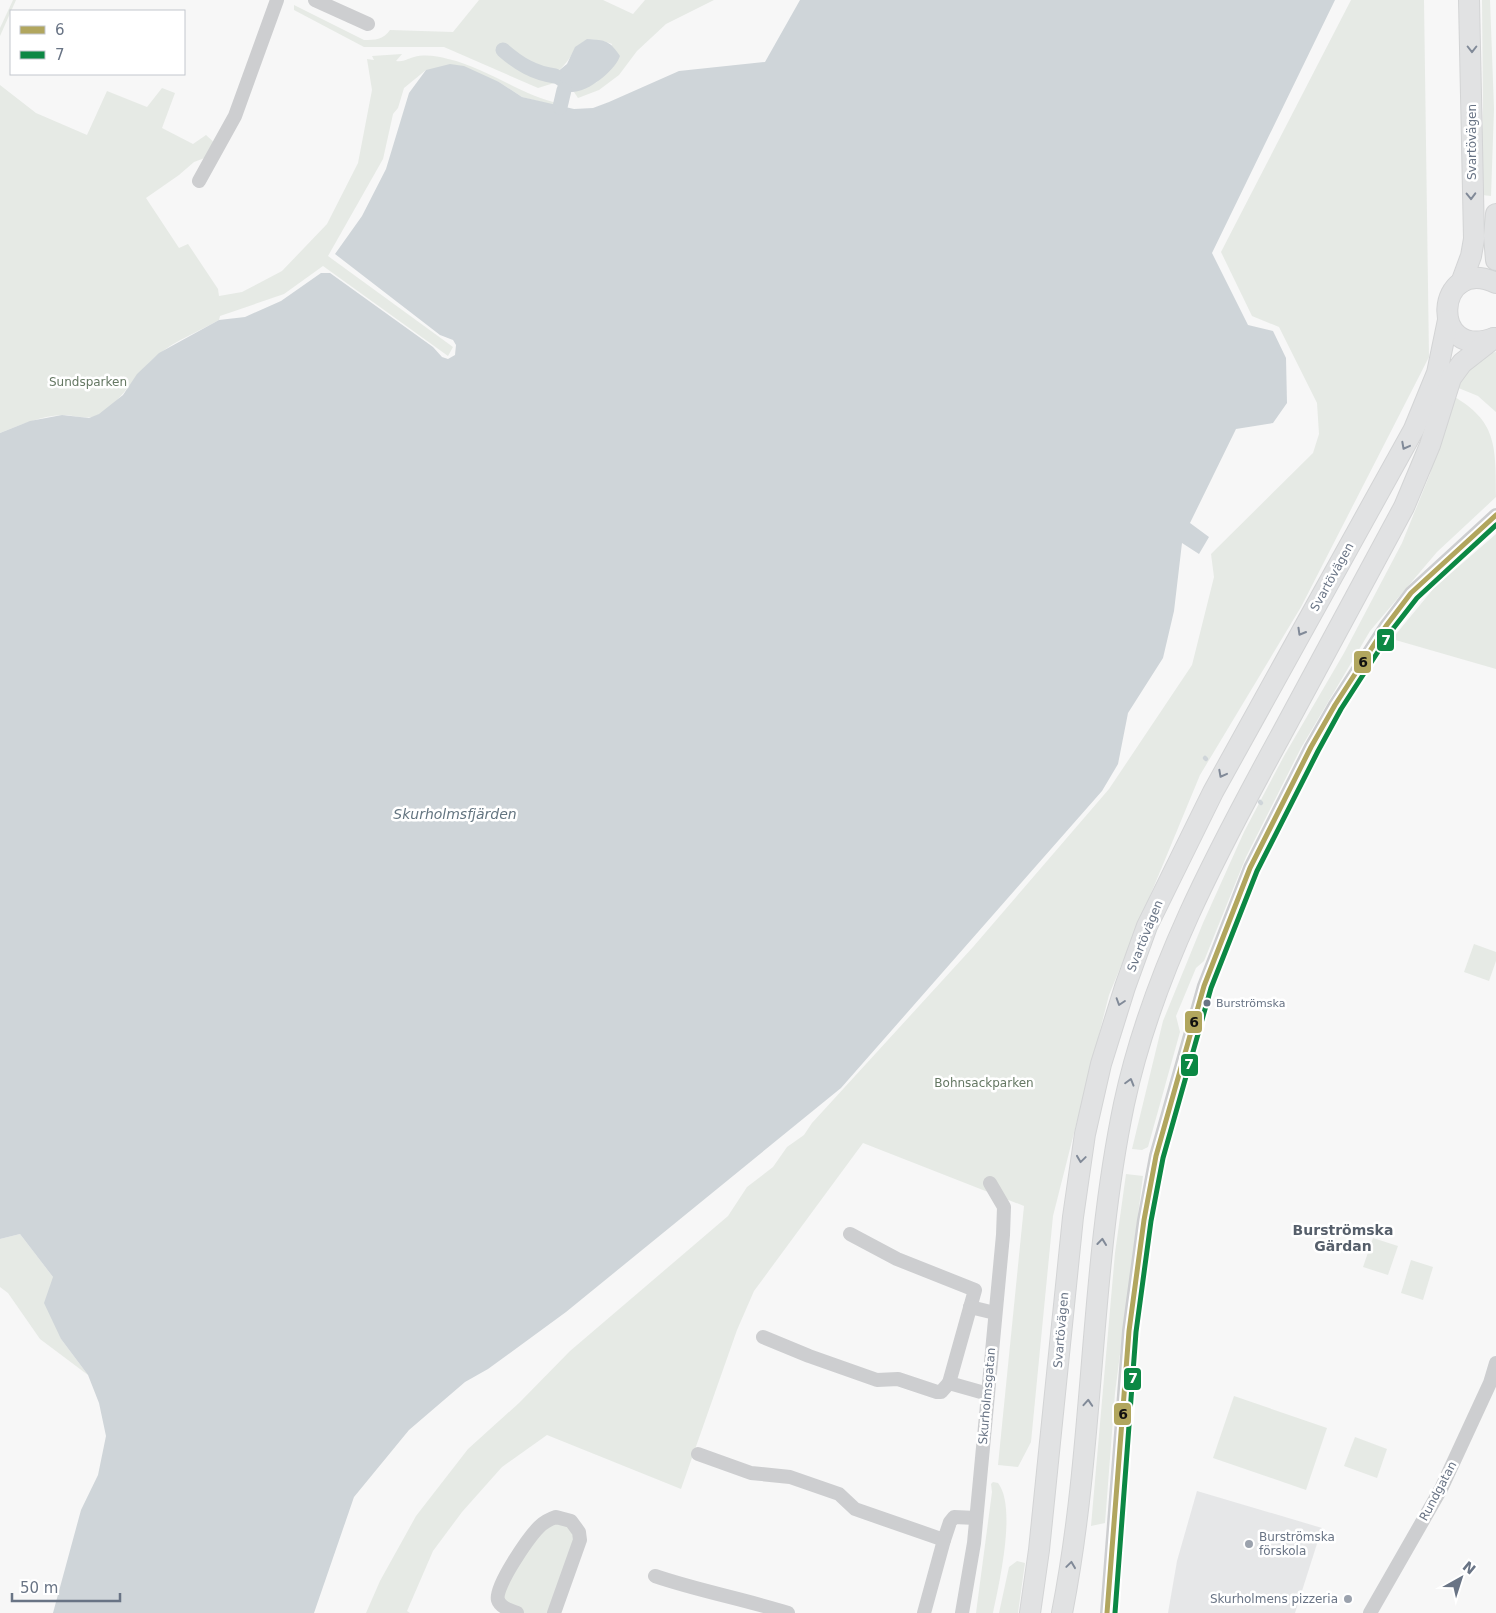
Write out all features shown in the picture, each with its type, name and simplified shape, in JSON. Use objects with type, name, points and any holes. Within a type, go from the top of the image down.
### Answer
[{"type":"main road","name":"Svartövägen","points":[[1062,1613],[1082,1475],[1104,1217],[1125,1102],[1148,1019],[1207,874],[1404,507],[1430,445],[1434,404],[1444,375],[1448,300],[1453,290],[1461,283],[1471,256],[1474,239],[1471,201],[1472,38],[1469,0]]},
{"type":"main road","points":[[1496,214],[1494,236],[1496,260]]},
{"type":"main road","points":[[1461,283],[1480,278],[1496,283]]},
{"type":"main road","points":[[1448,320],[1457,334],[1469,341],[1481,342],[1495,337]]},
{"type":"main road","name":"Svartövägen","points":[[1444,375],[1495,337]]},
{"type":"main road","name":"Svartövägen","points":[[1030,1613],[1041,1531],[1073,1217],[1085,1134],[1100,1064],[1125,987],[1147,926],[1213,792],[1406,444],[1434,404]]},
{"type":"street","points":[[200,181],[235,116],[277,0]]},
{"type":"street","points":[[315,0],[368,24]]},
{"type":"street","points":[[1107,1613],[1129,1330],[1144,1220],[1156,1156],[1204,986],[1254,860],[1311,747],[1335,705],[1386,626],[1411,593],[1496,515]]},
{"type":"street","name":"Skurholmsgatan","points":[[962,1613],[974,1543],[1004,1207],[990,1183]]},
{"type":"street","points":[[763,1337],[809,1356],[877,1380],[898,1379],[941,1392],[949,1382],[975,1290],[972,1287],[898,1259],[850,1234]]},
{"type":"street","points":[[970,1307],[995,1313]]},
{"type":"street","name":"Rundgatan","points":[[1370,1613],[1441,1489],[1490,1383],[1496,1363]]},
{"type":"street","points":[[949,1382],[988,1394]]},
{"type":"street","points":[[698,1454],[751,1473],[790,1477],[814,1485],[839,1494],[855,1510],[944,1540]]},
{"type":"street","points":[[517,1613],[501,1604],[498,1600],[499,1591],[508,1572],[535,1532],[547,1520],[556,1517],[571,1521],[579,1532],[580,1540],[554,1613]]},
{"type":"street","points":[[924,1613],[950,1522],[954,1518],[976,1518]]},
{"type":"street","points":[[655,1576],[693,1589],[756,1603],[788,1613]]},
{"type":"shaded area","name":"Burströmska förskola","points":[[1197,1491],[1322,1528],[1295,1613],[1168,1613],[1177,1561]]},
{"type":"green space","points":[[13,0],[16,0],[0,36],[0,28]]},
{"type":"green space","points":[[479,0],[603,0],[633,14],[645,0],[714,0],[666,24],[637,51],[619,75],[599,90],[578,98],[574,92],[597,82],[612,44],[599,40],[583,42],[556,73],[554,83],[538,88],[444,47],[364,47],[294,10],[294,5],[364,40],[372,40],[382,38],[390,30],[453,32]]},
{"type":"green space","name":"Bohnsackparken","points":[[1351,0],[1424,0],[1429,357],[1301,607],[1200,775],[1109,995],[1053,1216],[1031,1442],[1018,1467],[998,1465],[1024,1206],[863,1143],[754,1291],[737,1330],[681,1489],[547,1435],[502,1467],[462,1512],[433,1551],[407,1611],[410,1613],[366,1613],[380,1581],[416,1516],[468,1449],[519,1403],[570,1351],[728,1216],[747,1187],[773,1167],[787,1147],[804,1135],[812,1123],[973,947],[1109,789],[1192,665],[1214,577],[1211,554],[1313,453],[1319,434],[1317,403],[1279,327],[1252,316],[1221,252]]},
{"type":"green space","points":[[1482,0],[1490,0],[1494,109],[1491,196],[1482,195],[1480,183],[1483,107]]},
{"type":"green space","name":"Sundsparken","points":[[402,54],[396,61],[427,56],[463,63],[532,95],[561,104],[560,107],[522,97],[499,82],[426,70],[404,88],[398,108],[393,114],[383,159],[328,256],[453,347],[448,356],[323,266],[284,294],[220,316],[219,320],[166,349],[144,368],[117,401],[100,414],[91,417],[62,415],[46,417],[0,433],[0,85],[36,113],[87,135],[107,91],[147,107],[162,88],[175,93],[162,128],[193,144],[206,135],[218,146],[210,156],[194,162],[146,198],[179,248],[188,244],[218,289],[219,296],[242,292],[282,271],[327,224],[358,163],[372,90],[367,59],[374,60],[372,56]]},
{"type":"green space","points":[[1496,352],[1496,412],[1478,396],[1456,387],[1472,364],[1482,356]]},
{"type":"green space","points":[[1453,396],[1478,415],[1486,425],[1491,436],[1494,448],[1496,497],[1437,552],[1370,631],[1301,748],[1246,857],[1204,961],[1196,968],[1176,1016],[1180,1032],[1148,1147],[1142,1150],[1132,1149],[1163,1021],[1203,923],[1244,832],[1284,756],[1344,653],[1402,543],[1430,474]]},
{"type":"green space","points":[[1496,534],[1496,669],[1392,639],[1434,588]]},
{"type":"green space","points":[[1474,944],[1496,952],[1496,961],[1489,981],[1464,972]]},
{"type":"green space","points":[[1126,1174],[1143,1176],[1115,1393],[1105,1523],[1091,1526],[1115,1253]]},
{"type":"green space","points":[[20,1234],[53,1277],[61,1339],[88,1375],[40,1339],[8,1293],[0,1287],[0,1239]]},
{"type":"green space","points":[[1373,1238],[1398,1246],[1388,1275],[1363,1267]]},
{"type":"green space","points":[[1411,1260],[1433,1267],[1423,1300],[1401,1293]]},
{"type":"green space","points":[[1234,1396],[1327,1428],[1306,1490],[1213,1458]]},
{"type":"green space","points":[[1355,1437],[1387,1449],[1377,1478],[1344,1466]]},
{"type":"green space","points":[[993,1482],[998,1483],[1003,1494],[1006,1509],[1005,1546],[993,1613],[976,1613],[992,1492],[991,1484]]},
{"type":"green space","points":[[548,1519],[579,1531],[555,1613],[517,1613],[499,1598],[506,1576]]},
{"type":"green space","points":[[1017,1561],[1025,1563],[1018,1613],[999,1613],[1009,1567]]},
{"type":"water","name":"Skurholmsfjärden","points":[[800,0],[1335,0],[1212,253],[1248,325],[1273,331],[1286,358],[1287,403],[1273,423],[1236,429],[1190,523],[1209,537],[1199,554],[1182,543],[1174,611],[1163,658],[1128,713],[1118,764],[1102,791],[841,1088],[566,1312],[488,1369],[465,1382],[409,1430],[354,1497],[314,1613],[53,1613],[81,1510],[98,1475],[106,1436],[99,1403],[88,1375],[61,1339],[44,1303],[53,1277],[20,1234],[0,1239],[0,433],[30,421],[62,415],[89,418],[99,414],[123,395],[137,374],[159,353],[219,320],[245,317],[281,301],[321,273],[330,273],[433,347],[442,357],[448,359],[455,355],[456,345],[453,340],[440,335],[335,254],[362,216],[386,169],[409,93],[426,70],[450,64],[464,66],[499,82],[522,97],[574,109],[593,108],[679,71],[765,62]]},
{"type":"water","points":[[587,39],[607,42],[620,56],[607,74],[600,80],[585,89],[571,92],[566,91],[554,83],[556,73],[567,64],[575,47]]},
{"type":"waterway","points":[[503,50],[527,67],[540,73],[555,76]]},
{"type":"waterway","points":[[560,107],[564,90]]},
{"type":"transit line","name":"6","points":[[1107,1613],[1129,1331],[1144,1220],[1156,1156],[1204,986],[1250,868],[1311,747],[1335,705],[1386,626],[1411,593],[1496,515]]},
{"type":"transit line","name":"7","points":[[1115,1613],[1136,1332],[1151,1221],[1163,1158],[1211,988],[1257,871],[1341,709],[1392,630],[1417,598],[1496,525]]},
{"type":"place","name":"Burströmska","points":[[1207,1003]]},
{"type":"place","name":"Burströmska förskola","points":[[1249,1544]]},
{"type":"place","name":"Skurholmens pizzeria","points":[[1348,1599]]},
{"type":"district","name":"Burströmska Gärdan","points":[[1343,1238]]}]
